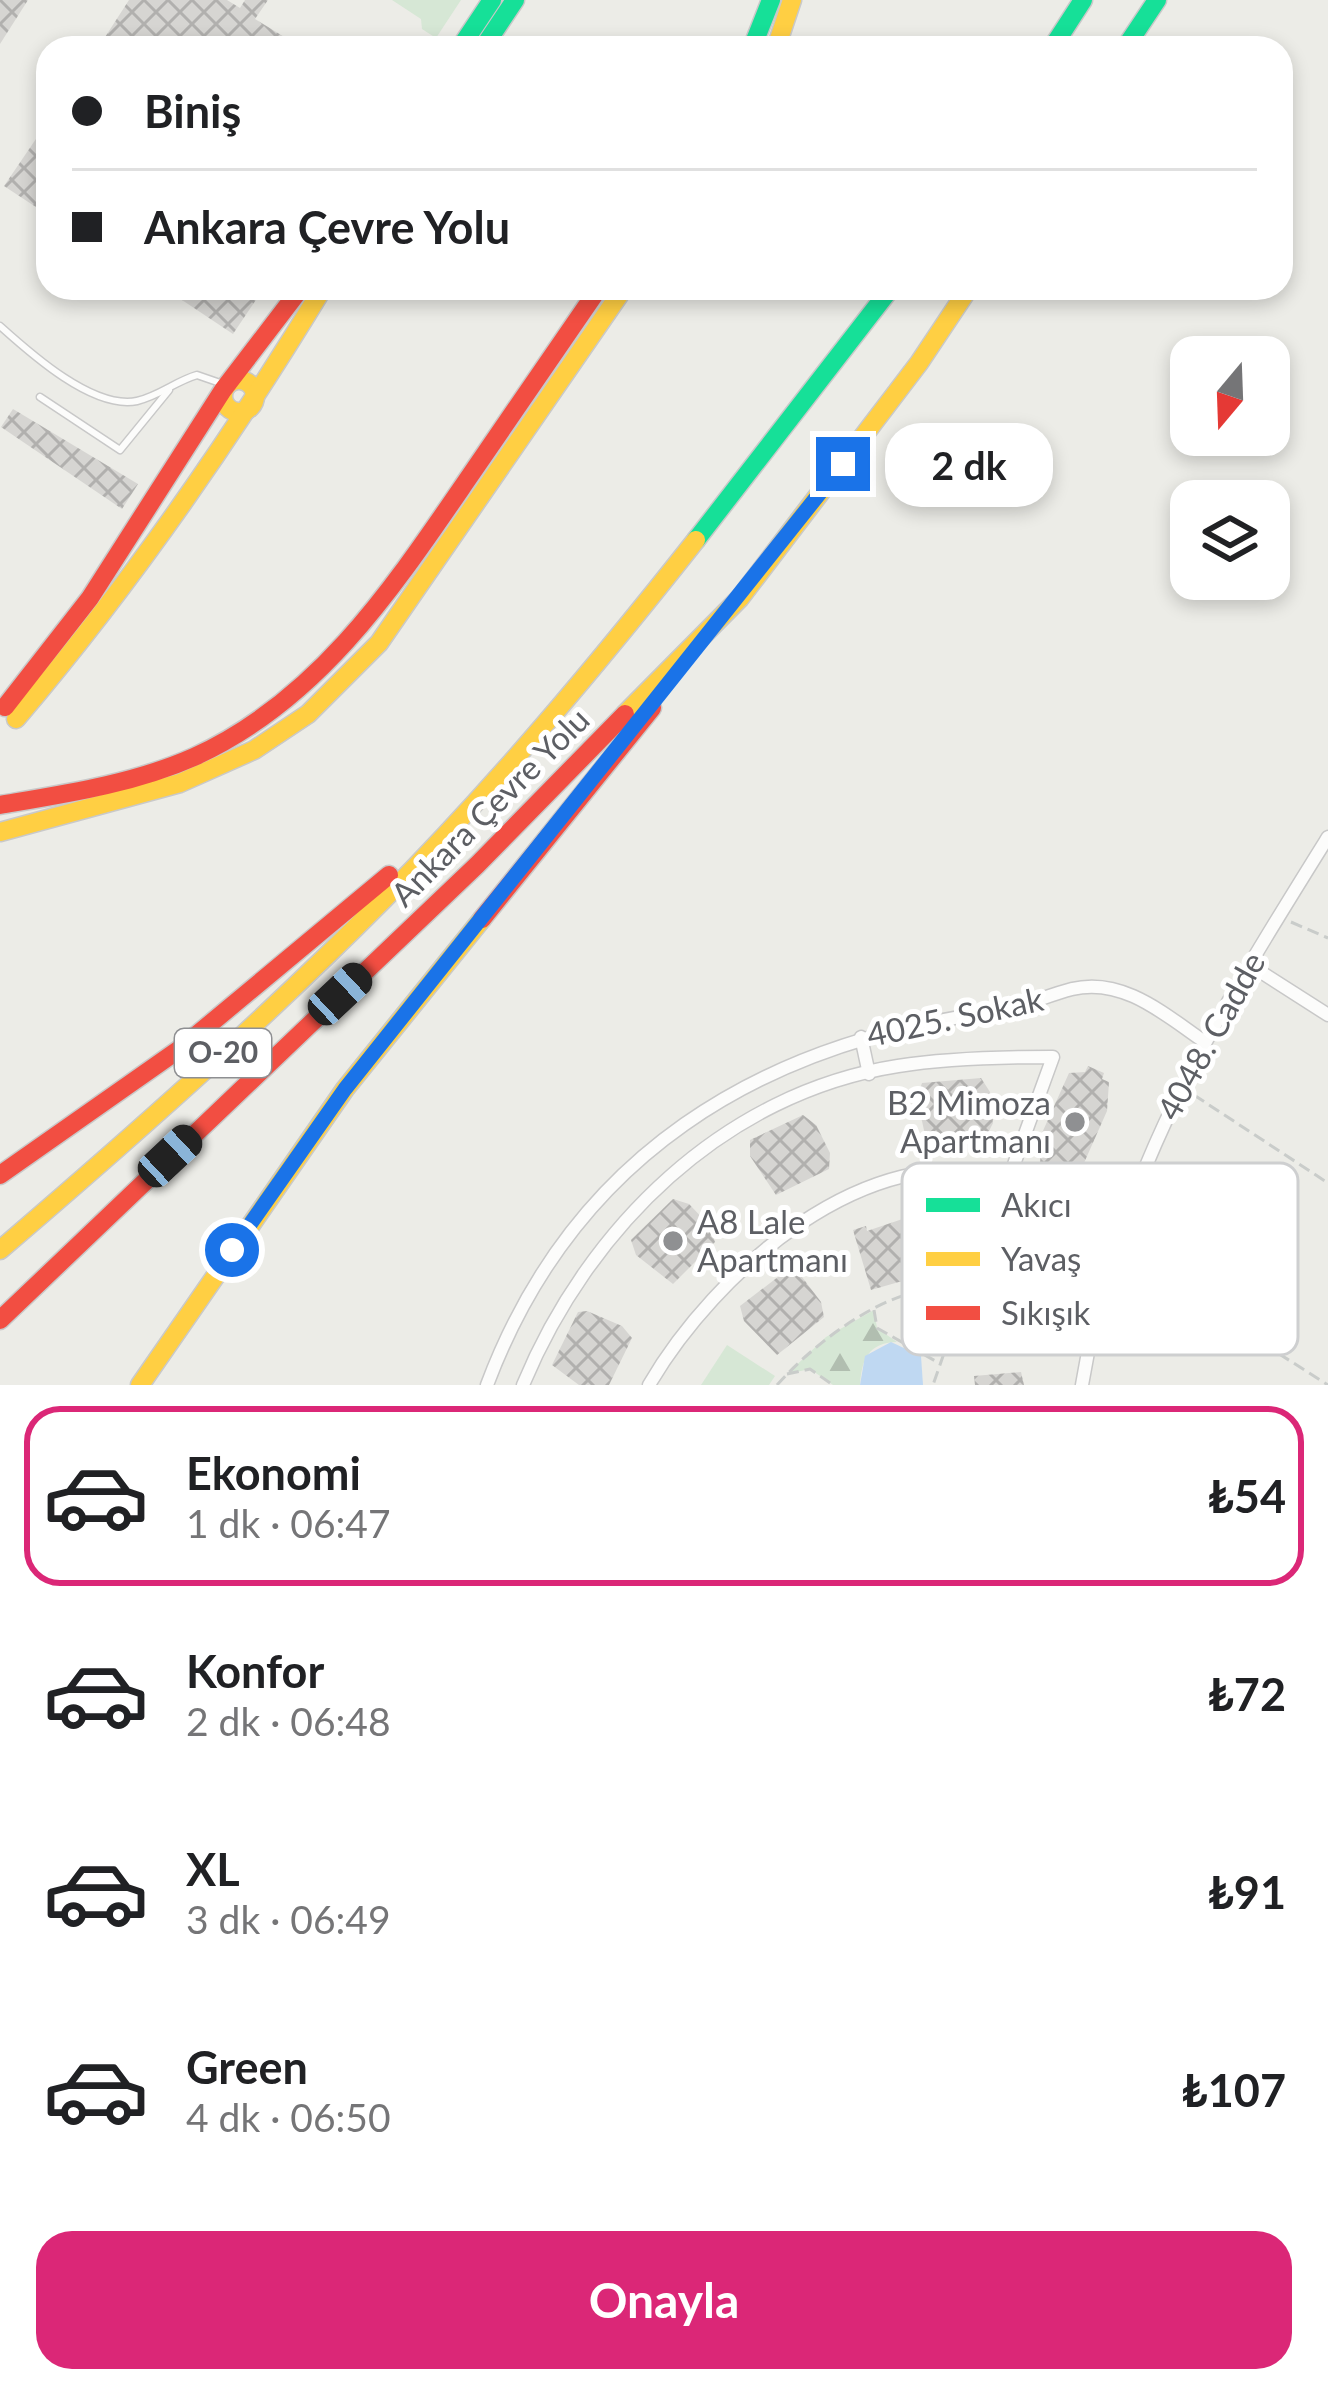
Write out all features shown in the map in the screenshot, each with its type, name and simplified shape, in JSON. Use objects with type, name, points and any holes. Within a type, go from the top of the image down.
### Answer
[{"type":"main road","points":[[468,36],[492,0]]},
{"type":"main road","points":[[490,36],[515,0]]},
{"type":"main road","points":[[756,36],[770,0]]},
{"type":"main road","points":[[780,36],[793,0]]},
{"type":"main road","points":[[1060,36],[1082,0]]},
{"type":"main road","points":[[1134,36],[1156,0]]},
{"type":"main road","points":[[292,300],[226,386],[154,508],[10,713],[66,660],[251,405],[316,300]]},
{"type":"main road","points":[[0,805],[143,775],[192,758],[256,723],[316,680],[369,625],[591,300]]},
{"type":"main road","points":[[0,832],[181,783],[254,750],[308,714],[380,643],[616,300]]},
{"type":"main road","name":"Ankara Çevre Yolu","points":[[0,1250],[170,1104],[436,844],[683,563],[882,300]]},
{"type":"main road","name":"Ankara Çevre Yolu","points":[[0,1320],[477,865],[740,598],[919,363],[961,300]]},
{"type":"main road","points":[[226,386],[224,400],[230,408],[244,411],[251,405]]},
{"type":"main road","points":[[140,1385],[345,1089],[740,598]]},
{"type":"main road","points":[[0,1175],[181,1048],[361,894],[436,844]]},
{"type":"street","name":"4048. Cadde","points":[[1144,1163],[1202,1040],[1328,837]]},
{"type":"street","points":[[1250,965],[1328,1015]]},
{"type":"street","name":"4025. Sokak","points":[[487,1385],[549,1262],[615,1181],[742,1085],[861,1036],[1015,1009],[1095,985],[1125,991],[1202,1040]]},
{"type":"street","points":[[861,1036],[869,1074]]},
{"type":"street","points":[[524,1385],[581,1272],[646,1199],[717,1139],[770,1109],[869,1074],[971,1058],[1053,1057],[1015,1163]]},
{"type":"street","points":[[649,1385],[686,1327],[779,1235],[807,1218],[902,1182]]},
{"type":"street","name":"4048. Cadde","points":[[1082,1385],[1089,1355]]},
{"type":"lane","points":[[0,326],[97,394],[127,402],[197,375],[226,386]]},
{"type":"lane","points":[[40,397],[120,450],[171,387]]},
{"type":"path","points":[[1279,916],[1328,938]]},
{"type":"path","points":[[1182,1088],[1297,1163]]},
{"type":"path","points":[[1298,1163],[1328,1183]]},
{"type":"path","points":[[779,1384],[826,1337],[874,1310],[902,1301]]},
{"type":"path","points":[[874,1310],[878,1328],[902,1342]]},
{"type":"path","points":[[925,1355],[941,1364]]},
{"type":"path","points":[[933,1385],[944,1355]]},
{"type":"path","points":[[1281,1355],[1328,1385]]},
{"type":"path","points":[[787,1374],[810,1369],[833,1385]]},
{"type":"green space","points":[[392,0],[461,0],[437,36],[422,29],[421,19]]},
{"type":"green space","points":[[874,1310],[877,1328],[897,1342],[879,1345],[868,1354],[860,1385],[833,1385],[810,1369],[787,1374],[826,1337]]},
{"type":"green space","points":[[727,1345],[775,1376],[769,1385],[701,1385]]},
{"type":"water","points":[[891,1342],[902,1347],[902,1355],[921,1356],[923,1385],[860,1385],[865,1356]]},
{"type":"building","points":[[0,0],[28,0],[0,44]]},
{"type":"building","points":[[129,0],[227,0],[240,8],[245,0],[268,0],[255,19],[283,36],[106,36]]},
{"type":"building","points":[[36,139],[36,207],[4,186]]},
{"type":"building","points":[[182,300],[256,300],[233,334]]},
{"type":"building","points":[[13,409],[138,484],[122,509],[1,427]]},
{"type":"building","name":"B2 Mimoza Apartmanı","points":[[1088,1066],[1104,1073],[1102,1079],[1109,1082],[1107,1111],[1084,1163],[1040,1163],[1042,1133],[1069,1073],[1085,1072]]},
{"type":"building","points":[[981,1078],[990,1092],[993,1123],[986,1137],[927,1144],[917,1098],[922,1083]]},
{"type":"building","points":[[803,1115],[816,1125],[830,1153],[829,1169],[776,1195],[750,1156],[750,1140]]},
{"type":"building","name":"A8 Lale Apartmanı","points":[[673,1199],[689,1204],[710,1226],[715,1242],[673,1284],[636,1255],[631,1240]]},
{"type":"building","points":[[902,1219],[902,1281],[871,1290],[853,1230],[866,1226],[867,1231]]},
{"type":"building","points":[[787,1270],[802,1277],[821,1302],[824,1317],[777,1355],[744,1321],[740,1306]]},
{"type":"building","points":[[587,1311],[622,1326],[632,1338],[609,1385],[579,1385],[552,1365],[578,1312]]},
{"type":"building","points":[[1021,1372],[1024,1385],[975,1385],[974,1376]]},
{"type":"traffic: fast","points":[[468,36],[492,0]]},
{"type":"traffic: fast","points":[[491,36],[515,0]]},
{"type":"traffic: fast","points":[[757,36],[771,0]]},
{"type":"traffic: fast","points":[[1060,36],[1083,0]]},
{"type":"traffic: fast","points":[[1133,36],[1157,0]]},
{"type":"traffic: fast","points":[[696,540],[882,300]]},
{"type":"traffic: slow","points":[[780,36],[792,0]]},
{"type":"traffic: slow","points":[[16,719],[178,509],[316,300]]},
{"type":"traffic: slow","points":[[0,832],[180,783],[254,750],[308,714],[379,643],[616,300]]},
{"type":"traffic: slow","points":[[625,714],[740,598],[919,363],[961,300]]},
{"type":"traffic: slow","points":[[239,380],[250,385],[255,396],[250,407],[239,412],[228,407],[223,396],[228,385],[239,380]]},
{"type":"traffic: slow","points":[[0,1250],[196,1078],[384,899],[545,724],[696,540]]},
{"type":"traffic: slow","points":[[140,1385],[345,1089],[482,919]]},
{"type":"traffic: jam","points":[[5,707],[90,598],[223,390],[292,300]]},
{"type":"traffic: jam","points":[[0,805],[98,787],[171,766],[238,734],[278,706],[348,640],[379,602],[591,300]]},
{"type":"traffic: jam","points":[[482,919],[652,708]]},
{"type":"traffic: jam","points":[[0,1320],[477,865],[625,714]]},
{"type":"traffic: jam","points":[[0,1175],[181,1048],[389,875]]},
{"type":"place","name":"B2 Mimoza Apartmanı","points":[[1075,1122]]},
{"type":"place","name":"A8 Lale Apartmanı","points":[[673,1241]]},
{"type":"route","points":[[232,1250],[345,1089],[843,464]]}]
